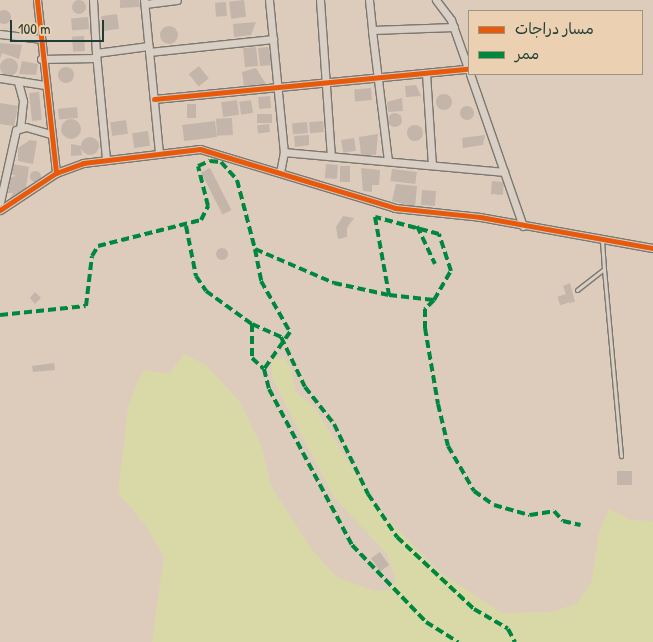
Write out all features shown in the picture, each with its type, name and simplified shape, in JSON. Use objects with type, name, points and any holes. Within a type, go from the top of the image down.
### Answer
[{"type":"street","points":[[37,0],[38,39],[56,173]]},
{"type":"street","points":[[92,0],[106,159]]},
{"type":"street","points":[[159,152],[144,2],[177,0]]},
{"type":"street","points":[[269,0],[284,152],[280,172]]},
{"type":"street","points":[[320,0],[329,84],[331,156]]},
{"type":"street","points":[[369,0],[380,78],[388,161]]},
{"type":"street","points":[[436,0],[454,27],[468,68]]},
{"type":"street","points":[[372,30],[454,27]]},
{"type":"street","points":[[0,34],[38,39]]},
{"type":"street","points":[[41,59],[273,39]]},
{"type":"street","points":[[154,99],[278,89],[426,73],[468,71]]},
{"type":"street","points":[[426,73],[432,165]]},
{"type":"street","points":[[470,75],[523,226]]},
{"type":"street","points":[[0,78],[44,85]]},
{"type":"street","points":[[0,202],[1,188],[13,136],[20,128],[23,101],[18,82]]},
{"type":"street","points":[[20,128],[50,134]]},
{"type":"street","points":[[0,210],[56,173],[106,159],[159,152],[206,150],[388,207],[523,226],[653,248]]},
{"type":"street","points":[[284,152],[504,172]]},
{"type":"lane","points":[[602,240],[621,456]]},
{"type":"lane","points":[[578,290],[604,269]]},
{"type":"green space","points":[[184,354],[206,365],[240,402],[262,448],[271,486],[312,550],[338,578],[375,591],[388,590],[396,580],[387,554],[334,497],[272,378],[272,359],[284,358],[291,368],[295,391],[315,408],[376,507],[439,572],[502,613],[552,612],[576,604],[591,584],[599,534],[609,509],[631,520],[653,521],[653,642],[152,642],[164,557],[145,524],[118,493],[128,407],[138,381],[144,370],[169,374]]},
{"type":"building","points":[[76,0],[82,0],[86,7],[82,14],[76,14],[72,10],[72,4]]},
{"type":"building","points":[[120,0],[139,0],[140,7],[120,8]]},
{"type":"building","points":[[244,0],[246,17],[231,19],[229,2]]},
{"type":"building","points":[[226,2],[227,16],[216,17],[215,3]]},
{"type":"building","points":[[4,10],[10,14],[9,22],[4,24],[-1,22],[-1,12]]},
{"type":"building","points":[[117,14],[119,29],[103,31],[101,16]]},
{"type":"building","points":[[88,17],[89,29],[72,30],[71,18]]},
{"type":"building","points":[[256,22],[251,35],[234,37],[233,24]]},
{"type":"building","points":[[165,26],[173,26],[178,31],[176,42],[165,44],[160,39],[160,31]]},
{"type":"building","points":[[84,36],[85,51],[73,52],[72,37]]},
{"type":"building","points":[[0,43],[22,45],[19,59],[2,53],[0,59]]},
{"type":"building","points":[[256,47],[258,66],[245,67],[243,48]]},
{"type":"building","points":[[268,47],[273,65],[260,66],[258,48]]},
{"type":"building","points":[[9,58],[15,61],[18,67],[15,73],[9,76],[3,73],[0,67],[3,61]]},
{"type":"building","points":[[22,61],[38,64],[36,75],[19,74]]},
{"type":"building","points":[[199,66],[209,79],[199,87],[189,74]]},
{"type":"building","points":[[63,67],[69,67],[74,72],[72,81],[63,83],[58,78],[58,72]]},
{"type":"building","points":[[256,68],[266,84],[244,86],[242,72]]},
{"type":"building","points":[[416,85],[421,96],[406,97],[405,86]]},
{"type":"building","points":[[371,88],[372,100],[355,101],[354,89]]},
{"type":"building","points":[[39,92],[42,120],[32,121],[29,93]]},
{"type":"building","points":[[444,94],[450,96],[452,102],[450,108],[444,110],[438,108],[436,102],[438,96]]},
{"type":"building","points":[[270,96],[271,108],[259,109],[258,97]]},
{"type":"building","points":[[402,98],[403,111],[388,112],[387,102]]},
{"type":"building","points":[[237,100],[239,115],[223,117],[221,102]]},
{"type":"building","points":[[251,100],[253,113],[241,115],[239,102]]},
{"type":"building","points":[[0,103],[18,106],[14,126],[0,124]]},
{"type":"building","points":[[187,104],[196,104],[196,118],[187,118]]},
{"type":"building","points":[[467,106],[472,108],[474,113],[472,118],[467,120],[462,118],[460,113],[462,108]]},
{"type":"building","points":[[77,107],[78,118],[59,120],[58,109]]},
{"type":"building","points":[[395,113],[400,115],[402,120],[400,125],[395,127],[390,125],[388,120],[390,115]]},
{"type":"building","points":[[257,114],[272,114],[272,123],[257,123]]},
{"type":"building","points":[[232,118],[233,135],[217,136],[216,119]]},
{"type":"building","points":[[71,119],[78,122],[81,129],[78,136],[71,139],[64,136],[61,129],[64,122]]},
{"type":"building","points":[[126,120],[128,134],[112,136],[110,122]]},
{"type":"building","points":[[215,121],[217,137],[184,141],[182,125]]},
{"type":"building","points":[[323,121],[324,132],[310,133],[309,122]]},
{"type":"building","points":[[307,122],[308,133],[293,134],[292,123]]},
{"type":"building","points":[[269,124],[270,132],[258,133],[257,125]]},
{"type":"building","points":[[412,125],[418,125],[423,130],[421,139],[412,141],[407,136],[407,130]]},
{"type":"building","points":[[148,131],[150,146],[134,148],[132,133]]},
{"type":"building","points":[[378,134],[376,155],[361,155],[359,137]]},
{"type":"building","points":[[309,135],[309,145],[295,147],[294,136]]},
{"type":"building","points":[[485,135],[483,145],[463,148],[462,138]]},
{"type":"building","points":[[90,137],[96,140],[99,146],[96,152],[90,155],[84,152],[81,146],[84,140]]},
{"type":"building","points":[[354,138],[356,151],[343,153],[341,140]]},
{"type":"building","points":[[30,140],[37,141],[33,164],[18,161],[18,148]]},
{"type":"building","points":[[71,144],[81,146],[82,155],[71,156]]},
{"type":"building","points":[[13,164],[29,167],[25,195],[7,204],[13,193],[8,193],[11,177],[16,176],[12,174]]},
{"type":"building","points":[[326,164],[338,165],[337,179],[325,178]]},
{"type":"building","points":[[340,166],[350,166],[350,182],[340,182]]},
{"type":"building","points":[[210,168],[231,210],[222,214],[201,173]]},
{"type":"building","points":[[361,168],[380,170],[379,185],[372,185],[372,192],[363,191]]},
{"type":"building","points":[[392,169],[417,172],[415,184],[391,181]]},
{"type":"building","points":[[35,170],[41,176],[35,182],[29,176]]},
{"type":"building","points":[[492,181],[504,182],[503,195],[491,194]]},
{"type":"building","points":[[396,184],[417,186],[415,207],[392,201]]},
{"type":"building","points":[[422,190],[436,191],[435,206],[421,205]]},
{"type":"building","points":[[343,216],[354,218],[347,228],[347,237],[338,239],[336,227]]},
{"type":"building","points":[[222,248],[228,254],[222,260],[216,254]]},
{"type":"building","points":[[570,283],[575,302],[569,303],[563,286]]},
{"type":"building","points":[[35,292],[41,298],[35,304],[30,298]]},
{"type":"building","points":[[566,294],[569,303],[560,305],[557,297]]},
{"type":"building","points":[[54,363],[55,370],[33,372],[32,366]]},
{"type":"building","points":[[617,471],[632,471],[632,485],[617,485]]},
{"type":"building","points":[[380,552],[389,565],[380,571],[371,558]]},
{"type":"marked path","points":[[0,315],[86,306],[92,256],[98,246],[201,220],[208,206],[198,166],[210,161],[221,162],[237,180],[255,249],[334,283],[389,295],[434,300],[451,271],[439,234],[375,217],[389,295]]},
{"type":"marked path","points":[[186,226],[196,276],[206,291],[252,324],[281,337],[305,387],[334,424],[368,494],[397,537],[474,609],[508,629],[515,642]]},
{"type":"marked path","points":[[417,226],[435,264]]},
{"type":"marked path","points":[[255,249],[261,281],[290,332],[264,369],[269,389],[352,545],[426,622],[458,642]]},
{"type":"marked path","points":[[434,300],[425,309],[425,328],[438,404],[448,446],[474,491],[494,505],[530,515],[554,511],[563,521],[581,525]]},
{"type":"marked path","points":[[252,324],[252,358],[264,369]]},
{"type":"cycle path","points":[[37,0],[56,173]]},
{"type":"cycle path","points":[[154,99],[468,69]]},
{"type":"cycle path","points":[[0,210],[56,173],[83,163],[200,149],[395,208],[480,217],[653,248]]}]
